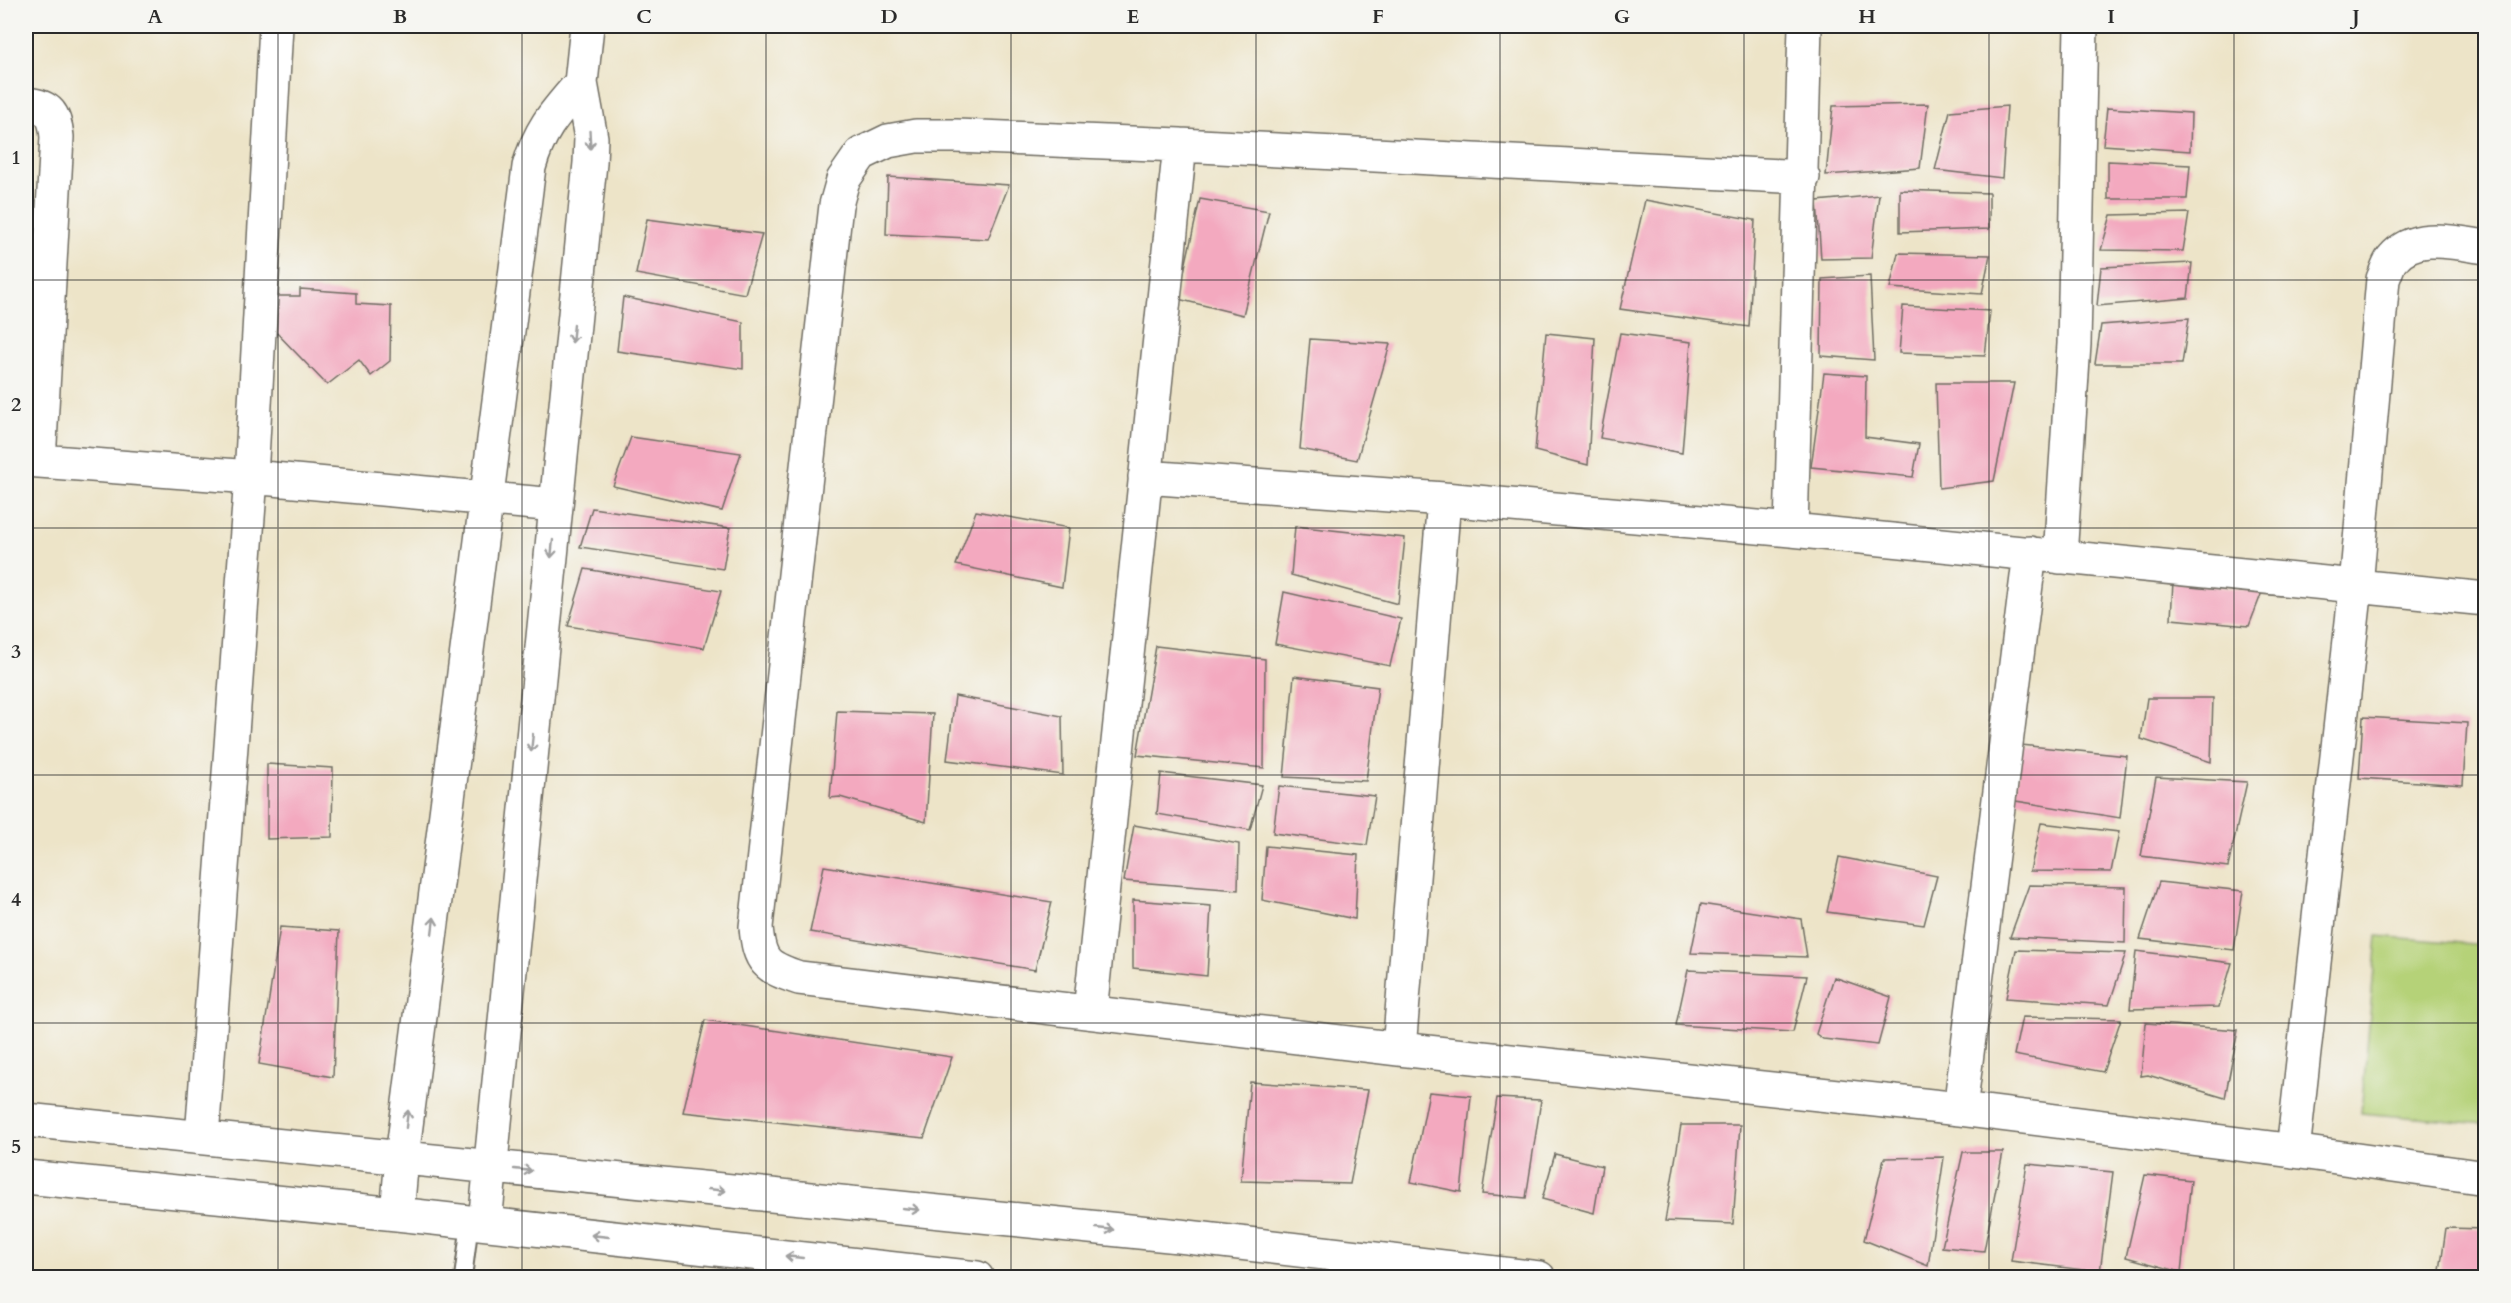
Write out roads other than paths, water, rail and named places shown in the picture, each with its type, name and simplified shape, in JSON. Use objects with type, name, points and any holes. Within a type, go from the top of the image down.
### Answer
[{"type":"street","points":[[201,1137],[251,477],[276,26]]},
{"type":"street","points":[[477,1223],[490,1167],[590,163],[591,138],[581,83],[587,26]]},
{"type":"street","points":[[1791,530],[1806,26]]},
{"type":"street","points":[[1960,1109],[2045,555],[2074,344],[2081,26]]},
{"type":"street","points":[[397,1215],[402,1157],[489,498],[529,167],[537,142],[548,122],[581,83]]},
{"type":"street","points":[[26,104],[43,107],[51,113],[56,121],[57,137],[32,460],[251,477],[556,505]]},
{"type":"street","points":[[1803,177],[1180,145],[956,136],[916,136],[888,141],[861,154],[843,180],[836,205],[756,927],[758,949],[764,961],[777,971],[799,978],[1399,1049],[1960,1109],[2486,1178]]},
{"type":"street","points":[[1090,1012],[1180,145]]},
{"type":"street","points":[[2293,1151],[2356,586],[2384,279],[2392,258],[2414,242],[2436,241],[2486,247]]},
{"type":"street","points":[[1145,477],[1791,530],[2486,599]]},
{"type":"street","points":[[1399,1049],[1444,500]]},
{"type":"street","points":[[26,1120],[1179,1236],[1539,1278]]},
{"type":"street","points":[[26,1177],[477,1223],[977,1278]]},
{"type":"lane","points":[[463,1278],[477,1223]]}]
